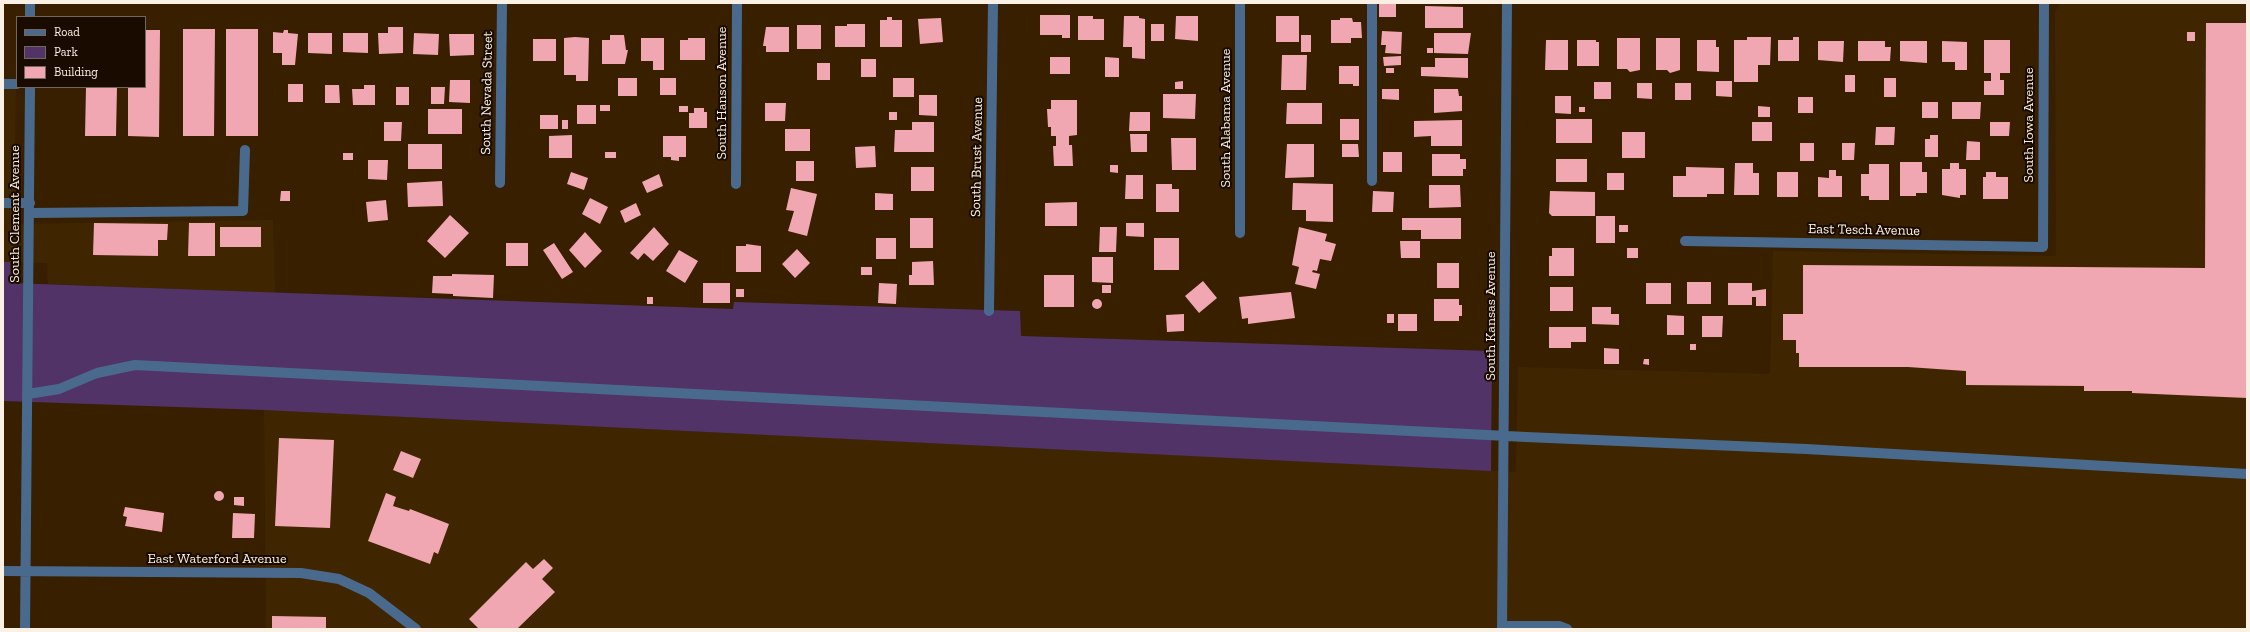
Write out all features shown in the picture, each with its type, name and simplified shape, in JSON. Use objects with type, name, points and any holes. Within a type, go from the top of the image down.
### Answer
[{"type":"street","points":[[30,3],[30,16]]},
{"type":"street","name":"South Nevada Street","points":[[500,183],[502,3]]},
{"type":"street","name":"South Hanson Avenue","points":[[736,184],[737,3]]},
{"type":"street","name":"South Brust Avenue","points":[[989,311],[992,3]]},
{"type":"street","name":"South Alabama Avenue","points":[[1240,3],[1240,233]]},
{"type":"street","points":[[1372,3],[1372,181]]},
{"type":"street","name":"South Kansas Avenue","points":[[1502,627],[1505,436],[1507,3]]},
{"type":"street","name":"South Iowa Avenue","points":[[2043,247],[2044,3]]},
{"type":"street","points":[[3,84],[16,84]]},
{"type":"street","name":"South Clement Avenue","points":[[25,629],[30,88]]},
{"type":"street","points":[[3,203],[30,208],[243,211],[245,150]]},
{"type":"street","name":"East Tesch Avenue","points":[[1685,241],[2043,247]]},
{"type":"street","points":[[28,394],[59,389],[97,373],[136,365],[1505,436],[1814,450],[2247,474]]},
{"type":"street","name":"East Waterford Avenue","points":[[3,571],[301,573],[339,579],[369,593],[416,629]]},
{"type":"street","points":[[1502,627],[1559,626],[1567,629]]},
{"type":"shaded area","points":[[2060,3],[2247,3],[2247,629],[266,629],[264,410],[1516,472],[1518,367],[1770,374],[1773,251],[2056,256],[2055,12]]},
{"type":"shaded area","points":[[3,80],[16,81],[14,224],[273,220],[275,293],[48,284],[47,263],[3,262]]},
{"type":"green space","points":[[3,262],[10,262],[11,283],[733,309],[734,302],[1020,311],[1021,336],[1492,351],[1491,471],[264,410],[3,401]]},
{"type":"building","points":[[1379,3],[1396,3],[1396,17],[1379,17]]},
{"type":"building","points":[[1425,6],[1463,7],[1463,28],[1425,28]]},
{"type":"building","points":[[1040,15],[1070,15],[1070,38],[1062,38],[1062,35],[1040,35]]},
{"type":"building","points":[[1078,16],[1093,16],[1093,19],[1104,19],[1104,40],[1078,40]]},
{"type":"building","points":[[1124,16],[1139,16],[1139,18],[1145,19],[1145,59],[1132,58],[1132,47],[1123,47]]},
{"type":"building","points":[[1176,16],[1198,16],[1198,41],[1175,39]]},
{"type":"building","points":[[1276,16],[1299,16],[1299,42],[1276,42]]},
{"type":"building","points":[[887,17],[892,17],[892,20],[902,20],[902,47],[880,47],[880,20],[887,20]]},
{"type":"building","points":[[941,18],[943,42],[920,44],[918,19]]},
{"type":"building","points":[[1340,18],[1352,18],[1353,22],[1361,22],[1362,38],[1351,38],[1351,43],[1331,43],[1331,20],[1340,20]]},
{"type":"building","points":[[2206,23],[2247,23],[2247,398],[2132,393],[2132,391],[2084,391],[2084,386],[1966,385],[1966,371],[1908,367],[1799,367],[1799,353],[1796,353],[1796,340],[1783,340],[1783,314],[1803,314],[1803,265],[2205,268]]},
{"type":"building","points":[[847,24],[865,24],[865,47],[835,47],[835,26],[847,26]]},
{"type":"building","points":[[1151,24],[1164,24],[1164,41],[1151,41]]},
{"type":"building","points":[[797,25],[821,25],[821,49],[797,49]]},
{"type":"building","points":[[388,27],[403,27],[403,53],[379,54],[378,33],[388,33]]},
{"type":"building","points":[[766,27],[789,27],[789,52],[766,52],[766,46],[763,46]]},
{"type":"building","points":[[183,29],[215,29],[214,136],[183,136]]},
{"type":"building","points":[[226,29],[258,29],[258,136],[226,136]]},
{"type":"building","points":[[146,30],[160,30],[159,137],[128,136],[128,88],[146,88]]},
{"type":"building","points":[[284,30],[288,30],[288,33],[298,34],[295,65],[282,65],[282,53],[273,53],[273,32],[283,33]]},
{"type":"building","points":[[1382,31],[1402,32],[1401,54],[1385,53],[1386,45],[1381,45]]},
{"type":"building","points":[[2187,32],[2195,32],[2195,41],[2187,41]]},
{"type":"building","points":[[308,33],[332,33],[332,54],[308,53]]},
{"type":"building","points":[[343,33],[368,33],[368,53],[343,52]]},
{"type":"building","points":[[414,33],[439,34],[438,55],[413,54]]},
{"type":"building","points":[[1434,33],[1471,33],[1468,54],[1434,53]]},
{"type":"building","points":[[449,34],[474,34],[474,55],[450,56]]},
{"type":"building","points":[[610,35],[624,35],[626,50],[628,50],[625,64],[602,64],[602,40],[610,40]]},
{"type":"building","points":[[1301,35],[1311,35],[1311,52],[1301,52]]},
{"type":"building","points":[[1747,37],[1771,37],[1770,65],[1758,65],[1758,82],[1734,82],[1734,40],[1747,40]]},
{"type":"building","points":[[1793,37],[1799,37],[1799,61],[1778,61],[1778,40],[1793,40]]},
{"type":"building","points":[[564,38],[589,38],[588,81],[576,81],[576,75],[564,75]]},
{"type":"building","points":[[641,38],[664,38],[664,70],[653,70],[653,61],[641,61]]},
{"type":"building","points":[[688,38],[705,38],[705,60],[680,60],[680,40],[688,40]]},
{"type":"building","points":[[1617,38],[1640,38],[1640,70],[1630,72],[1627,69],[1617,69]]},
{"type":"building","points":[[1656,38],[1680,38],[1680,70],[1670,73],[1667,70],[1656,70]]},
{"type":"building","points":[[533,39],[556,39],[556,61],[533,61]]},
{"type":"building","points":[[1546,40],[1568,40],[1568,70],[1545,70]]},
{"type":"building","points":[[1577,40],[1596,40],[1596,42],[1599,42],[1599,66],[1577,66]]},
{"type":"building","points":[[1697,40],[1716,40],[1716,47],[1719,47],[1719,72],[1697,71]]},
{"type":"building","points":[[1984,40],[2010,40],[2010,73],[2000,73],[2000,80],[2004,80],[2004,95],[1984,95],[1984,81],[1991,81],[1991,73],[1984,73]]},
{"type":"building","points":[[1818,41],[1844,41],[1843,62],[1818,60]]},
{"type":"building","points":[[1858,41],[1885,41],[1885,47],[1891,47],[1890,61],[1858,61]]},
{"type":"building","points":[[1900,41],[1927,41],[1927,63],[1900,61]]},
{"type":"building","points":[[1942,41],[1967,42],[1967,70],[1955,70],[1955,62],[1942,62]]},
{"type":"building","points":[[1427,48],[1433,48],[1433,53],[1427,53]]},
{"type":"building","points":[[1282,55],[1307,55],[1306,90],[1281,90]]},
{"type":"building","points":[[1401,56],[1401,65],[1384,66],[1383,57]]},
{"type":"building","points":[[1050,57],[1070,57],[1070,74],[1050,74]]},
{"type":"building","points":[[1105,57],[1119,58],[1119,77],[1105,77]]},
{"type":"building","points":[[1435,58],[1468,58],[1468,78],[1421,76],[1421,67],[1435,67]]},
{"type":"building","points":[[861,59],[876,59],[876,77],[861,77]]},
{"type":"building","points":[[817,63],[830,63],[830,80],[817,80]]},
{"type":"building","points":[[1339,66],[1359,66],[1359,86],[1353,86],[1353,84],[1339,84]]},
{"type":"building","points":[[1386,68],[1394,68],[1394,73],[1386,73]]},
{"type":"building","points":[[1845,75],[1855,75],[1855,92],[1845,92]]},
{"type":"building","points":[[618,78],[637,78],[637,96],[618,96]]},
{"type":"building","points":[[660,78],[676,78],[676,95],[660,95]]},
{"type":"building","points":[[893,78],[914,78],[914,97],[893,97]]},
{"type":"building","points":[[1884,78],[1896,78],[1896,97],[1884,97]]},
{"type":"building","points":[[450,80],[470,80],[470,103],[449,102]]},
{"type":"building","points":[[1183,81],[1183,89],[1175,89],[1175,82]]},
{"type":"building","points":[[1716,81],[1732,81],[1732,97],[1716,96]]},
{"type":"building","points":[[1594,82],[1611,82],[1611,99],[1594,99]]},
{"type":"building","points":[[1637,83],[1652,83],[1652,99],[1637,98]]},
{"type":"building","points":[[1675,83],[1691,83],[1691,100],[1675,100]]},
{"type":"building","points":[[288,84],[303,84],[303,102],[288,102]]},
{"type":"building","points":[[325,85],[339,85],[340,103],[325,103]]},
{"type":"building","points":[[364,85],[375,85],[375,105],[353,105],[352,89],[364,89]]},
{"type":"building","points":[[396,87],[409,87],[409,105],[396,105]]},
{"type":"building","points":[[431,87],[445,87],[444,104],[431,104]]},
{"type":"building","points":[[86,88],[117,88],[116,136],[85,136]]},
{"type":"building","points":[[1382,89],[1399,89],[1399,100],[1382,99]]},
{"type":"building","points":[[1434,89],[1458,89],[1459,96],[1462,96],[1462,111],[1434,113]]},
{"type":"building","points":[[1163,94],[1196,94],[1195,119],[1163,118]]},
{"type":"building","points":[[919,95],[937,95],[937,116],[919,115]]},
{"type":"building","points":[[1555,96],[1571,96],[1571,114],[1555,113]]},
{"type":"building","points":[[1798,97],[1813,97],[1813,113],[1798,113]]},
{"type":"building","points":[[1051,100],[1077,100],[1077,135],[1069,136],[1069,145],[1072,145],[1073,166],[1054,166],[1053,146],[1056,146],[1056,136],[1051,136],[1051,127],[1048,127],[1047,109],[1051,109]]},
{"type":"building","points":[[1922,102],[1938,102],[1938,118],[1922,118]]},
{"type":"building","points":[[1952,102],[1981,102],[1980,119],[1952,119]]},
{"type":"building","points":[[765,103],[786,103],[785,121],[765,121]]},
{"type":"building","points":[[1287,103],[1322,103],[1322,124],[1286,124]]},
{"type":"building","points":[[577,105],[596,105],[596,124],[577,124]]},
{"type":"building","points":[[600,105],[610,105],[610,111],[600,111]]},
{"type":"building","points":[[679,106],[688,106],[688,112],[679,112]]},
{"type":"building","points":[[1758,106],[1770,107],[1770,117],[1758,117]]},
{"type":"building","points":[[1579,107],[1585,107],[1585,112],[1579,112]]},
{"type":"building","points":[[694,108],[704,108],[704,112],[707,112],[707,128],[689,128],[689,113],[694,113]]},
{"type":"building","points":[[428,109],[462,109],[462,134],[428,134]]},
{"type":"building","points":[[889,112],[897,112],[897,120],[889,120]]},
{"type":"building","points":[[1130,112],[1150,112],[1150,131],[1129,131]]},
{"type":"building","points":[[540,115],[558,115],[558,129],[540,129]]},
{"type":"building","points":[[1340,119],[1359,119],[1359,140],[1340,140]]},
{"type":"building","points":[[1556,119],[1592,119],[1592,143],[1556,143]]},
{"type":"building","points":[[562,120],[568,120],[568,129],[562,129]]},
{"type":"building","points":[[1462,120],[1462,146],[1431,146],[1431,136],[1414,137],[1414,121]]},
{"type":"building","points":[[384,122],[402,122],[401,141],[384,141]]},
{"type":"building","points":[[912,122],[934,122],[934,152],[894,152],[895,130],[912,130]]},
{"type":"building","points":[[1752,122],[1772,122],[1772,141],[1752,141]]},
{"type":"building","points":[[1990,122],[2010,122],[2009,136],[1990,136]]},
{"type":"building","points":[[1876,127],[1895,127],[1894,145],[1875,145]]},
{"type":"building","points":[[785,129],[810,129],[810,151],[785,151]]},
{"type":"building","points":[[1622,132],[1645,132],[1645,158],[1622,158]]},
{"type":"building","points":[[1130,134],[1147,134],[1147,152],[1131,152]]},
{"type":"building","points":[[572,135],[572,158],[549,158],[549,136]]},
{"type":"building","points":[[1930,135],[1938,135],[1938,157],[1925,157],[1925,139],[1930,139]]},
{"type":"building","points":[[663,136],[686,136],[686,157],[679,157],[679,161],[671,160],[671,157],[663,157]]},
{"type":"building","points":[[1171,138],[1196,138],[1196,170],[1172,170]]},
{"type":"building","points":[[1967,141],[1980,142],[1980,160],[1966,160]]},
{"type":"building","points":[[1800,143],[1814,143],[1814,161],[1800,161]]},
{"type":"building","points":[[1842,143],[1855,143],[1854,160],[1842,160]]},
{"type":"building","points":[[408,144],[442,144],[442,169],[408,169]]},
{"type":"building","points":[[1287,144],[1314,144],[1314,177],[1285,178]]},
{"type":"building","points":[[1342,144],[1358,144],[1359,157],[1342,157]]},
{"type":"building","points":[[875,146],[876,167],[856,168],[855,147]]},
{"type":"building","points":[[605,152],[616,152],[616,158],[605,158]]},
{"type":"building","points":[[1383,152],[1402,152],[1402,172],[1383,172]]},
{"type":"building","points":[[343,153],[353,153],[353,160],[343,160]]},
{"type":"building","points":[[1432,154],[1460,154],[1460,159],[1466,159],[1466,169],[1463,169],[1463,176],[1432,176]]},
{"type":"building","points":[[1556,159],[1587,159],[1587,182],[1556,182]]},
{"type":"building","points":[[368,160],[388,160],[387,180],[368,179]]},
{"type":"building","points":[[796,161],[814,161],[814,181],[796,181]]},
{"type":"building","points":[[1900,162],[1922,162],[1922,172],[1927,172],[1927,193],[1916,193],[1916,196],[1900,196]]},
{"type":"building","points":[[1735,163],[1753,163],[1753,173],[1759,173],[1759,195],[1734,195]]},
{"type":"building","points":[[1950,163],[1959,163],[1959,169],[1966,169],[1966,195],[1960,195],[1960,198],[1942,195],[1942,169],[1950,169]]},
{"type":"building","points":[[1869,164],[1889,164],[1889,200],[1869,200],[1869,196],[1861,196],[1861,174],[1869,174]]},
{"type":"building","points":[[1110,165],[1118,165],[1118,173],[1110,172]]},
{"type":"building","points":[[911,167],[934,167],[934,191],[911,191]]},
{"type":"building","points":[[1686,167],[1724,168],[1724,194],[1707,194],[1707,197],[1673,197],[1673,176],[1686,176]]},
{"type":"building","points":[[1829,170],[1836,170],[1836,176],[1842,176],[1842,197],[1818,197],[1818,177],[1829,178]]},
{"type":"building","points":[[571,172],[588,178],[584,190],[567,184]]},
{"type":"building","points":[[1777,172],[1798,172],[1798,197],[1777,197]]},
{"type":"building","points":[[1986,172],[1996,172],[1996,177],[2008,177],[2008,199],[1983,199],[1983,177],[1986,177]]},
{"type":"building","points":[[1607,173],[1624,173],[1624,190],[1607,190]]},
{"type":"building","points":[[659,174],[663,186],[647,193],[642,182]]},
{"type":"building","points":[[1126,175],[1143,175],[1143,199],[1125,199]]},
{"type":"building","points":[[442,181],[443,206],[408,207],[407,183]]},
{"type":"building","points":[[1293,183],[1333,184],[1333,222],[1306,221],[1306,210],[1292,210]]},
{"type":"building","points":[[1156,184],[1172,184],[1172,189],[1179,189],[1179,212],[1156,212]]},
{"type":"building","points":[[1429,185],[1460,185],[1461,207],[1429,208]]},
{"type":"building","points":[[791,188],[817,194],[807,236],[788,231],[794,211],[786,210]]},
{"type":"building","points":[[281,191],[290,191],[290,201],[280,201]]},
{"type":"building","points":[[1373,191],[1394,192],[1393,212],[1372,212]]},
{"type":"building","points":[[1550,191],[1595,192],[1595,216],[1552,216],[1549,213]]},
{"type":"building","points":[[875,193],[893,194],[893,210],[875,210]]},
{"type":"building","points":[[590,198],[608,207],[600,224],[582,214]]},
{"type":"building","points":[[386,200],[388,220],[368,222],[366,202]]},
{"type":"building","points":[[1077,202],[1077,226],[1045,226],[1045,203]]},
{"type":"building","points":[[636,203],[641,215],[625,223],[620,211]]},
{"type":"building","points":[[450,215],[469,233],[445,258],[427,241]]},
{"type":"building","points":[[1596,216],[1615,216],[1615,243],[1596,243]]},
{"type":"building","points":[[910,218],[933,218],[933,248],[910,248]]},
{"type":"building","points":[[1402,218],[1461,218],[1461,239],[1421,239],[1421,230],[1402,230]]},
{"type":"building","points":[[94,223],[168,224],[167,240],[158,240],[158,256],[93,255]]},
{"type":"building","points":[[189,223],[215,223],[215,256],[188,256]]},
{"type":"building","points":[[1126,223],[1144,223],[1144,237],[1126,236]]},
{"type":"building","points":[[1619,225],[1628,225],[1628,232],[1619,232]]},
{"type":"building","points":[[220,227],[261,227],[261,247],[220,247]]},
{"type":"building","points":[[654,227],[669,244],[653,261],[644,253],[638,260],[630,253]]},
{"type":"building","points":[[1100,227],[1117,227],[1116,252],[1099,252]]},
{"type":"building","points":[[1299,227],[1327,234],[1325,241],[1336,244],[1331,261],[1320,259],[1317,271],[1313,270],[1312,272],[1320,274],[1316,289],[1295,284],[1299,267],[1292,265]]},
{"type":"building","points":[[585,232],[602,251],[585,268],[569,250]]},
{"type":"building","points":[[876,238],[896,238],[896,259],[876,259]]},
{"type":"building","points":[[1154,238],[1179,238],[1179,270],[1154,270]]},
{"type":"building","points":[[1400,241],[1420,241],[1420,258],[1401,258]]},
{"type":"building","points":[[506,243],[528,243],[528,266],[506,266]]},
{"type":"building","points":[[554,243],[573,272],[562,279],[543,250]]},
{"type":"building","points":[[746,244],[761,246],[761,272],[736,272],[736,246],[746,246]]},
{"type":"building","points":[[1552,248],[1574,248],[1574,276],[1549,276],[1549,256],[1552,256]]},
{"type":"building","points":[[1627,248],[1638,248],[1638,258],[1627,258]]},
{"type":"building","points":[[797,249],[810,263],[795,278],[782,264]]},
{"type":"building","points":[[679,250],[698,261],[685,283],[666,271]]},
{"type":"building","points":[[1092,257],[1113,257],[1113,283],[1092,282]]},
{"type":"building","points":[[933,261],[934,285],[909,285],[909,275],[912,275],[912,262]]},
{"type":"building","points":[[1437,263],[1459,263],[1459,288],[1437,288]]},
{"type":"building","points":[[861,267],[872,267],[872,275],[861,275]]},
{"type":"building","points":[[452,274],[494,275],[493,298],[453,296],[453,294],[432,293],[433,276],[452,276]]},
{"type":"building","points":[[1044,275],[1074,275],[1074,307],[1044,307]]},
{"type":"building","points":[[1203,281],[1217,298],[1199,313],[1185,296]]},
{"type":"building","points":[[1687,282],[1711,282],[1711,304],[1687,304]]},
{"type":"building","points":[[703,283],[730,283],[730,303],[703,303]]},
{"type":"building","points":[[879,283],[897,284],[896,304],[878,303]]},
{"type":"building","points":[[1646,283],[1671,283],[1671,304],[1646,304]]},
{"type":"building","points":[[1728,283],[1752,283],[1752,291],[1766,289],[1766,306],[1756,306],[1756,297],[1752,297],[1752,305],[1728,305]]},
{"type":"building","points":[[1102,285],[1111,285],[1111,293],[1102,293]]},
{"type":"building","points":[[1550,287],[1573,287],[1573,311],[1550,311]]},
{"type":"building","points":[[736,289],[744,289],[744,297],[736,297]]},
{"type":"building","points":[[1291,292],[1295,318],[1248,324],[1248,318],[1242,319],[1239,297]]},
{"type":"building","points":[[647,297],[653,297],[653,304],[647,304]]},
{"type":"building","points":[[1095,299],[1099,299],[1101,300],[1101,308],[1095,309],[1092,306],[1092,302]]},
{"type":"building","points":[[1434,299],[1459,299],[1459,305],[1462,305],[1462,316],[1459,316],[1459,321],[1434,321]]},
{"type":"building","points":[[1592,307],[1611,307],[1611,314],[1619,314],[1619,325],[1592,324]]},
{"type":"building","points":[[1184,314],[1184,331],[1167,332],[1166,315]]},
{"type":"building","points":[[1387,314],[1394,314],[1394,323],[1387,323]]},
{"type":"building","points":[[1398,314],[1417,314],[1417,331],[1398,331]]},
{"type":"building","points":[[1667,315],[1684,316],[1684,335],[1667,335]]},
{"type":"building","points":[[1702,316],[1723,316],[1722,337],[1702,337]]},
{"type":"building","points":[[1549,327],[1586,327],[1586,342],[1571,342],[1571,348],[1549,348]]},
{"type":"building","points":[[1690,344],[1696,344],[1696,350],[1690,350]]},
{"type":"building","points":[[1604,348],[1619,349],[1619,364],[1604,364]]},
{"type":"building","points":[[1644,359],[1649,359],[1649,365],[1643,364]]},
{"type":"building","points":[[279,438],[334,440],[330,528],[275,526]]},
{"type":"building","points":[[401,451],[421,459],[413,478],[393,470]]},
{"type":"building","points":[[217,491],[221,491],[223,492],[223,500],[217,501],[214,498],[214,494]]},
{"type":"building","points":[[386,493],[396,497],[393,506],[409,511],[410,509],[449,524],[438,554],[434,552],[430,564],[368,541]]},
{"type":"building","points":[[234,497],[244,497],[244,506],[234,505]]},
{"type":"building","points":[[125,507],[164,513],[162,532],[125,526],[127,517],[123,516]]},
{"type":"building","points":[[233,513],[255,514],[254,538],[232,538]]},
{"type":"building","points":[[544,559],[553,568],[542,579],[555,592],[517,629],[479,629],[469,619],[526,562],[533,569]]},
{"type":"building","points":[[272,616],[326,617],[326,629],[272,629]]}]
